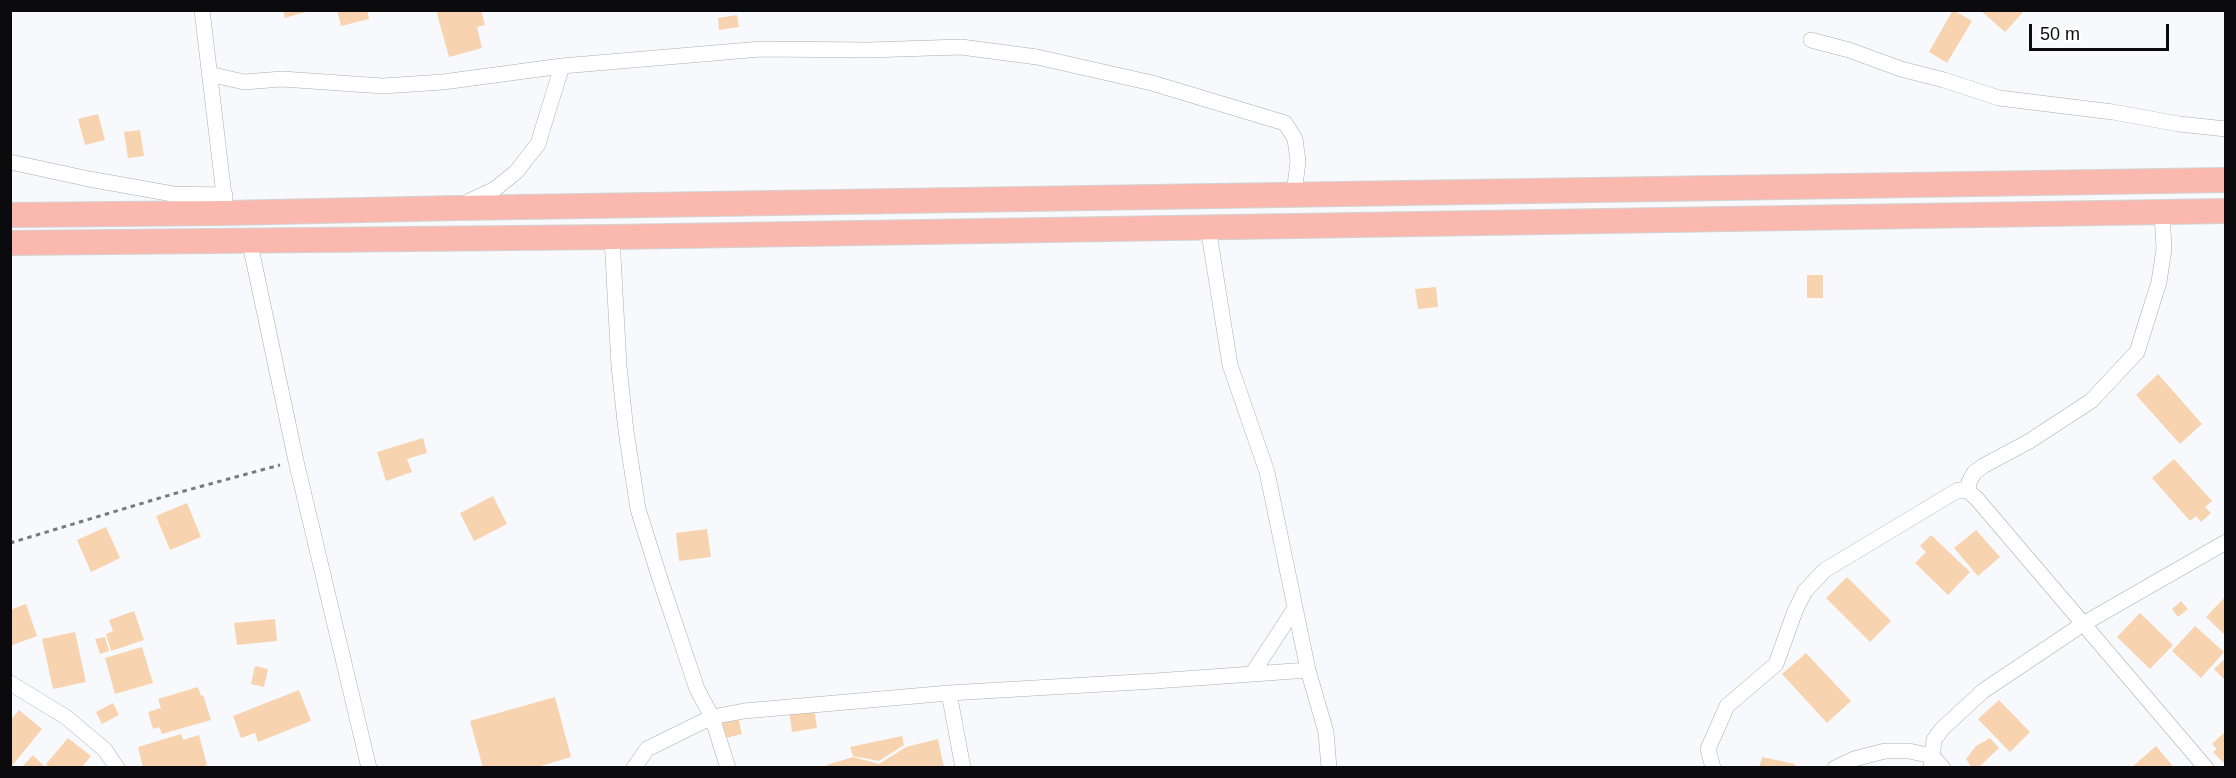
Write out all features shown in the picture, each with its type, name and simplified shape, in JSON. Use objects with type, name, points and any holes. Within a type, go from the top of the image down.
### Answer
[{"type":"highway","points":[[10,215],[226,204],[457,208],[2226,180]]},
{"type":"highway","points":[[10,243],[612,237],[2226,211]]},
{"type":"street","points":[[10,162],[226,204],[202,10]]},
{"type":"street","points":[[1811,40],[1999,98],[2226,129]]},
{"type":"street","points":[[209,74],[244,82],[282,79],[383,86],[443,82],[562,66],[761,49],[869,50],[961,47],[1037,57],[1152,83],[1284,123],[1295,139],[1298,161],[1294,194]]},
{"type":"street","points":[[457,208],[495,189],[516,172],[538,144],[562,66]]},
{"type":"street","points":[[1968,491],[1969,482],[1983,466],[2028,442],[2091,401],[2137,352],[2159,282],[2164,249],[2162,212]]},
{"type":"street","points":[[1208,227],[1230,365],[1267,472],[1308,670],[1326,732],[1329,768]]},
{"type":"street","points":[[612,237],[619,366],[638,509],[697,689],[712,717],[728,768]]},
{"type":"street","points":[[249,239],[296,460],[369,768]]},
{"type":"street","points":[[1713,768],[1708,750],[1727,706],[1776,664],[1795,611],[1805,591],[1825,570],[1958,490],[1968,491],[1977,499],[2206,768]]},
{"type":"street","points":[[1932,762],[1934,740],[1942,729],[1983,691],[2083,624],[2226,542]]},
{"type":"street","points":[[1252,674],[1295,608]]},
{"type":"street","points":[[634,768],[647,749],[712,717],[744,711],[949,693],[1308,670]]},
{"type":"street","points":[[10,682],[66,717],[105,750],[117,768]]},
{"type":"street","points":[[949,693],[963,768]]},
{"type":"street","points":[[1835,768],[1854,759],[1886,751],[1909,751],[1943,768]]},
{"type":"path","points":[[10,543],[296,460]]},
{"type":"building","points":[[283,10],[309,10],[309,11],[285,18]]},
{"type":"building","points":[[337,10],[367,10],[369,19],[341,26]]},
{"type":"building","points":[[436,10],[481,10],[485,25],[477,27],[482,48],[449,57]]},
{"type":"building","points":[[1953,10],[1972,21],[1947,63],[1929,52]]},
{"type":"building","points":[[1980,10],[2025,10],[2005,32]]},
{"type":"building","points":[[737,15],[739,27],[719,30],[718,18]]},
{"type":"building","points":[[98,114],[105,140],[85,145],[78,119]]},
{"type":"building","points":[[140,130],[144,156],[128,158],[124,132]]},
{"type":"building","points":[[1807,275],[1823,275],[1823,298],[1807,298]]},
{"type":"building","points":[[1436,287],[1438,307],[1418,309],[1415,289]]},
{"type":"building","points":[[2158,374],[2202,424],[2180,444],[2136,395]]},
{"type":"building","points":[[423,438],[427,453],[407,459],[412,472],[386,481],[377,452]]},
{"type":"building","points":[[2174,459],[2212,501],[2205,507],[2211,513],[2201,522],[2196,516],[2190,521],[2152,478]]},
{"type":"building","points":[[493,496],[507,524],[474,541],[460,513]]},
{"type":"building","points":[[187,503],[201,537],[170,550],[156,516]]},
{"type":"building","points":[[106,527],[120,558],[91,572],[77,540]]},
{"type":"building","points":[[707,529],[711,557],[679,561],[676,533]]},
{"type":"building","points":[[1976,530],[2000,557],[1978,576],[1954,548]]},
{"type":"building","points":[[1931,535],[1970,572],[1948,595],[1915,563],[1926,552],[1920,546]]},
{"type":"building","points":[[1847,577],[1891,621],[1870,642],[1826,598]]},
{"type":"building","points":[[2226,596],[2226,636],[2206,617]]},
{"type":"building","points":[[2181,601],[2188,609],[2178,617],[2172,609]]},
{"type":"building","points":[[26,604],[37,636],[10,646],[10,610]]},
{"type":"building","points":[[134,611],[144,640],[111,651],[106,634],[113,631],[109,620]]},
{"type":"building","points":[[2140,613],[2173,645],[2150,669],[2117,637]]},
{"type":"building","points":[[275,619],[277,641],[237,645],[234,623]]},
{"type":"building","points":[[2195,626],[2224,652],[2201,678],[2172,651]]},
{"type":"building","points":[[75,632],[86,682],[53,689],[42,639]]},
{"type":"building","points":[[105,637],[109,651],[100,654],[95,639]]},
{"type":"building","points":[[142,647],[153,683],[115,694],[105,658]]},
{"type":"building","points":[[1806,653],[1851,701],[1827,723],[1782,674]]},
{"type":"building","points":[[2226,658],[2226,681],[2214,669]]},
{"type":"building","points":[[255,666],[268,669],[264,687],[251,684]]},
{"type":"building","points":[[198,687],[211,720],[162,734],[159,727],[153,729],[148,712],[161,708],[158,699]]},
{"type":"building","points":[[299,690],[311,721],[258,742],[255,733],[241,738],[233,716]]},
{"type":"building","points":[[555,697],[571,757],[534,768],[483,768],[470,721]]},
{"type":"building","points":[[1999,700],[2030,732],[2010,752],[1978,719]]},
{"type":"building","points":[[113,703],[119,715],[102,724],[96,712]]},
{"type":"building","points":[[814,707],[817,728],[792,732],[789,710]]},
{"type":"building","points":[[19,710],[42,729],[10,768],[10,721]]},
{"type":"building","points":[[737,713],[742,734],[726,738],[721,717]]},
{"type":"building","points":[[2226,731],[2226,765],[2213,752],[2217,749],[2212,744]]},
{"type":"building","points":[[181,734],[183,740],[199,735],[207,765],[200,768],[143,768],[138,747]]},
{"type":"building","points":[[902,736],[904,745],[879,761],[853,756],[850,747]]},
{"type":"building","points":[[68,738],[91,756],[81,768],[50,768],[46,764]]},
{"type":"building","points":[[1990,738],[1999,748],[1978,768],[1972,768],[1966,759],[1976,746]]},
{"type":"building","points":[[938,739],[944,768],[827,768],[827,765],[853,757],[879,764],[906,747]]},
{"type":"building","points":[[2156,746],[2172,765],[2171,768],[2131,768]]},
{"type":"building","points":[[33,755],[46,768],[21,768]]},
{"type":"building","points":[[1762,757],[1795,764],[1794,768],[1759,768]]}]
